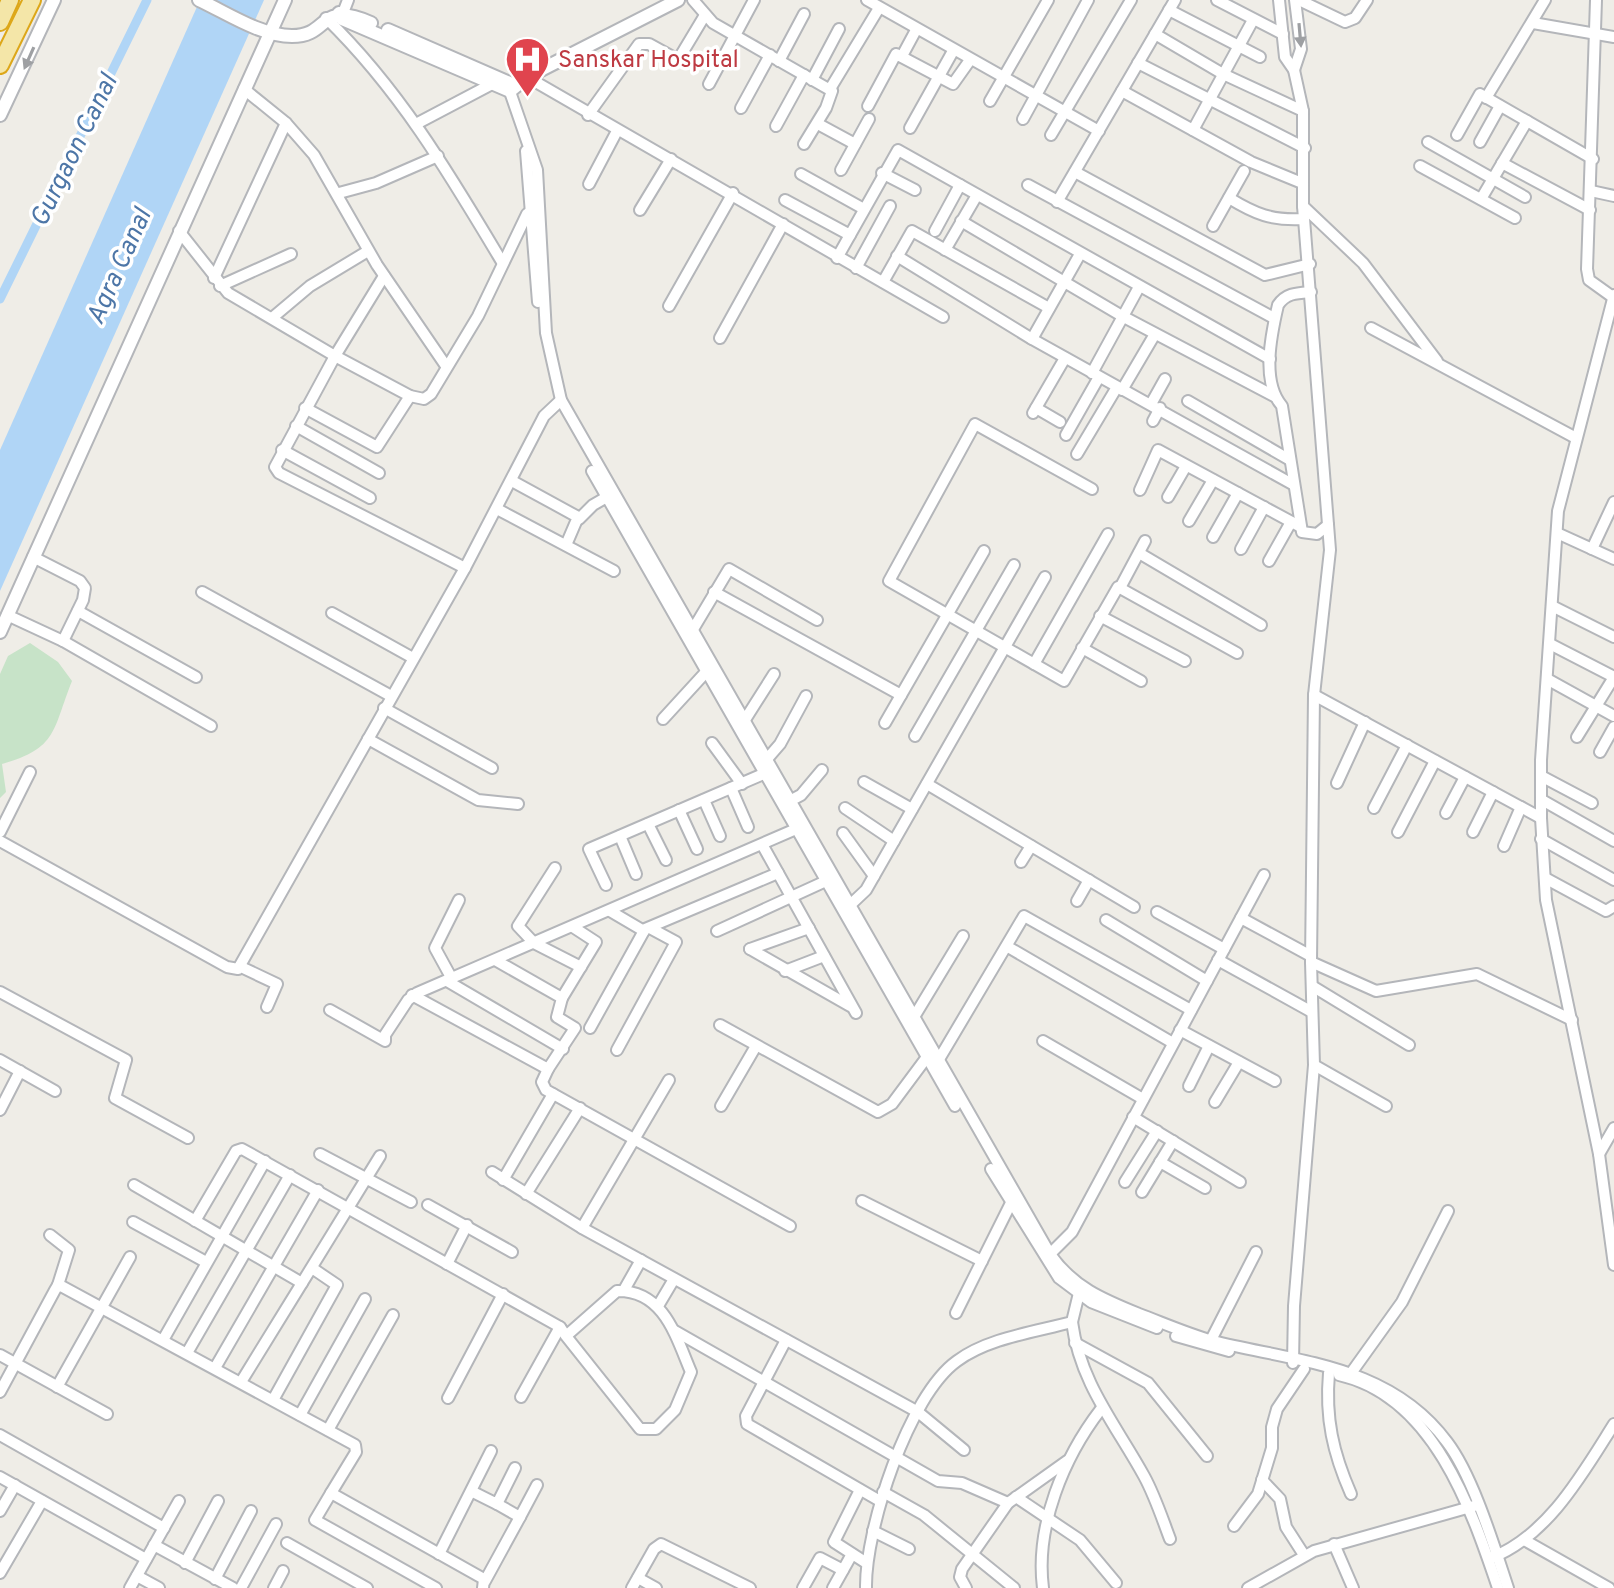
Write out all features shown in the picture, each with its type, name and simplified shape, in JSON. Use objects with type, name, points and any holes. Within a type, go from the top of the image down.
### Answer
[{"type":"highway","points":[[0,22],[10,0]]},
{"type":"highway","points":[[0,65],[32,0]]},
{"type":"street","points":[[0,115],[54,0]]},
{"type":"street","points":[[199,0],[264,30],[302,35],[336,15],[348,0]]},
{"type":"street","points":[[0,632],[244,89],[264,30],[285,0]]},
{"type":"street","points":[[416,124],[527,77],[678,0]]},
{"type":"street","points":[[693,0],[705,15],[734,36],[830,89],[832,95],[804,144]]},
{"type":"street","points":[[709,84],[754,0]]},
{"type":"street","points":[[867,0],[1099,131]]},
{"type":"street","points":[[990,101],[1048,0]]},
{"type":"street","points":[[1023,119],[1088,0]]},
{"type":"street","points":[[1051,135],[1131,0]]},
{"type":"street","points":[[1217,0],[1283,34]]},
{"type":"street","points":[[1279,0],[1285,57],[1294,70],[1303,111],[1303,206],[1310,264],[1330,550],[1314,695],[1311,959],[1314,1065],[1294,1306],[1293,1363]]},
{"type":"street","points":[[1294,70],[1301,49],[1297,0],[1345,22],[1355,18],[1367,0]]},
{"type":"street","points":[[1486,98],[1545,0]]},
{"type":"street","points":[[1596,0],[1587,274],[1594,285],[1614,297],[1576,438],[1557,533],[1541,776],[1541,839],[1545,878],[1599,1154],[1614,1265]]},
{"type":"street","points":[[1057,202],[1172,5],[1237,48],[1260,57]]},
{"type":"street","points":[[830,89],[879,8]]},
{"type":"street","points":[[741,108],[804,14]]},
{"type":"street","points":[[336,15],[504,85],[533,153],[543,360],[558,402],[710,674],[910,1015],[1051,1269],[1079,1291],[1196,1343],[1349,1374],[1387,1399],[1434,1435],[1472,1506],[1508,1588]]},
{"type":"street","points":[[336,15],[438,156],[502,262]]},
{"type":"street","points":[[588,115],[639,44],[649,44],[678,60],[705,15]]},
{"type":"street","points":[[1193,130],[1253,20]]},
{"type":"street","points":[[1533,23],[1614,37]]},
{"type":"street","points":[[776,126],[839,29]]},
{"type":"street","points":[[902,56],[916,30]]},
{"type":"street","points":[[1155,34],[1223,74],[1303,111]]},
{"type":"street","points":[[910,128],[953,51]]},
{"type":"street","points":[[868,106],[896,54],[957,83],[970,60]]},
{"type":"street","points":[[1138,63],[1305,148]]},
{"type":"street","points":[[527,77],[588,115],[733,193],[837,258],[943,317]]},
{"type":"street","points":[[244,89],[286,123],[314,155],[339,193],[368,251],[446,366]]},
{"type":"street","points":[[1122,91],[1251,162],[1302,183]]},
{"type":"street","points":[[1457,135],[1480,94],[1593,159]]},
{"type":"street","points":[[1480,142],[1500,106]]},
{"type":"street","points":[[841,170],[869,119]]},
{"type":"street","points":[[1481,199],[1527,121]]},
{"type":"street","points":[[217,282],[286,123]]},
{"type":"street","points":[[818,124],[855,144]]},
{"type":"street","points":[[589,184],[617,131]]},
{"type":"street","points":[[1428,142],[1525,197]]},
{"type":"street","points":[[837,258],[882,173],[898,150],[1270,359]]},
{"type":"street","points":[[339,193],[376,183],[438,156]]},
{"type":"street","points":[[640,210],[671,159]]},
{"type":"street","points":[[1502,163],[1590,210]]},
{"type":"street","points":[[1420,166],[1515,218]]},
{"type":"street","points":[[1213,226],[1244,171]]},
{"type":"street","points":[[1075,172],[1265,275],[1310,264]]},
{"type":"street","points":[[882,173],[915,190]]},
{"type":"street","points":[[801,174],[864,209]]},
{"type":"street","points":[[935,231],[960,185]]},
{"type":"street","points":[[1028,185],[1274,318]]},
{"type":"street","points":[[1591,191],[1614,196]]},
{"type":"street","points":[[669,306],[733,193]]},
{"type":"street","points":[[945,250],[977,195]]},
{"type":"street","points":[[1229,198],[1261,217],[1278,221],[1304,219]]},
{"type":"street","points":[[785,200],[850,235]]},
{"type":"street","points":[[856,268],[890,206]]},
{"type":"street","points":[[1303,206],[1363,263],[1441,366]]},
{"type":"street","points":[[179,231],[217,282],[335,356],[410,396],[427,398],[478,316],[502,262],[537,208]]},
{"type":"street","points":[[961,221],[1122,316],[1274,396],[1282,406],[1294,485],[1296,524],[1269,561]]},
{"type":"street","points":[[720,338],[783,224]]},
{"type":"street","points":[[883,282],[912,231],[1049,308]]},
{"type":"street","points":[[272,318],[310,286],[368,251]]},
{"type":"street","points":[[217,282],[291,254]]},
{"type":"street","points":[[1032,339],[1080,254]]},
{"type":"street","points":[[897,256],[1032,339],[1294,485]]},
{"type":"street","points":[[384,276],[305,408],[275,467],[279,473],[465,568]]},
{"type":"street","points":[[1066,435],[1122,316],[1139,287]]},
{"type":"street","points":[[1274,396],[1270,359],[1274,318],[1282,298],[1311,292]]},
{"type":"street","points":[[1371,328],[1576,438]]},
{"type":"street","points":[[1077,454],[1155,334]]},
{"type":"street","points":[[1060,422],[1034,411],[1065,358]]},
{"type":"street","points":[[1153,421],[1165,379]]},
{"type":"street","points":[[305,408],[377,447],[410,396]]},
{"type":"street","points":[[1188,401],[1290,460]]},
{"type":"street","points":[[241,967],[465,568],[544,416],[558,402]]},
{"type":"street","points":[[1092,489],[975,424],[889,579],[891,583],[1064,681],[1145,541]]},
{"type":"street","points":[[296,426],[379,473]]},
{"type":"street","points":[[282,450],[370,498]]},
{"type":"street","points":[[1140,490],[1158,450],[1296,524],[1306,534],[1317,534],[1328,525]]},
{"type":"street","points":[[1168,497],[1186,466]]},
{"type":"street","points":[[1189,521],[1213,480]]},
{"type":"street","points":[[512,481],[579,519]]},
{"type":"street","points":[[1213,537],[1238,493]]},
{"type":"street","points":[[566,545],[579,519],[609,495]]},
{"type":"street","points":[[1592,549],[1614,502]]},
{"type":"street","points":[[1241,549],[1264,507]]},
{"type":"street","points":[[497,509],[614,571]]},
{"type":"street","points":[[1557,533],[1614,559]]},
{"type":"street","points":[[1034,664],[1108,534]]},
{"type":"street","points":[[885,723],[984,551]]},
{"type":"street","points":[[1139,553],[1261,625]]},
{"type":"street","points":[[33,557],[83,585],[85,594],[63,641]]},
{"type":"street","points":[[915,736],[1014,565]]},
{"type":"street","points":[[686,627],[730,570],[817,620]]},
{"type":"street","points":[[847,908],[864,894],[1045,577]]},
{"type":"street","points":[[1121,586],[1237,653]]},
{"type":"street","points":[[202,592],[391,696]]},
{"type":"street","points":[[714,592],[901,695]]},
{"type":"street","points":[[1552,606],[1614,637]]},
{"type":"street","points":[[78,611],[196,677]]},
{"type":"street","points":[[332,613],[413,658]]},
{"type":"street","points":[[7,615],[63,641],[211,726]]},
{"type":"street","points":[[1100,616],[1185,661]]},
{"type":"street","points":[[1550,644],[1614,677],[1577,737]]},
{"type":"street","points":[[1082,648],[1141,681]]},
{"type":"street","points":[[663,719],[710,674]]},
{"type":"street","points":[[742,725],[774,674]]},
{"type":"street","points":[[1547,679],[1614,716]]},
{"type":"street","points":[[1314,695],[1541,818]]},
{"type":"street","points":[[767,759],[780,744],[806,696]]},
{"type":"street","points":[[384,708],[492,768]]},
{"type":"street","points":[[1337,783],[1365,722]]},
{"type":"street","points":[[742,725],[767,759],[769,772]]},
{"type":"street","points":[[1600,752],[1614,727]]},
{"type":"street","points":[[368,739],[478,800],[518,804]]},
{"type":"street","points":[[712,743],[737,786],[748,827]]},
{"type":"street","points":[[1374,808],[1407,745]]},
{"type":"street","points":[[1398,832],[1435,761]]},
{"type":"street","points":[[788,803],[822,770]]},
{"type":"street","points":[[0,832],[30,772]]},
{"type":"street","points":[[606,885],[589,849],[769,772]]},
{"type":"street","points":[[1541,776],[1592,803]]},
{"type":"street","points":[[1446,813],[1465,777]]},
{"type":"street","points":[[864,782],[912,809]]},
{"type":"street","points":[[927,784],[1134,907]]},
{"type":"street","points":[[1473,832],[1493,792]]},
{"type":"street","points":[[704,800],[720,836]]},
{"type":"street","points":[[1542,800],[1614,841]]},
{"type":"street","points":[[1504,846],[1521,807]]},
{"type":"street","points":[[845,808],[894,841]]},
{"type":"street","points":[[679,810],[697,849]]},
{"type":"street","points":[[648,824],[666,860]]},
{"type":"street","points":[[330,1010],[385,1041],[385,1035],[412,995],[801,827]]},
{"type":"street","points":[[801,827],[826,881],[847,908]]},
{"type":"street","points":[[843,833],[874,876]]},
{"type":"street","points":[[620,836],[636,874]]},
{"type":"street","points":[[1541,839],[1614,880]]},
{"type":"street","points":[[0,841],[231,969],[241,967],[277,984],[267,1007]]},
{"type":"street","points":[[763,846],[809,928],[854,1010],[750,949],[809,928]]},
{"type":"street","points":[[1021,862],[1031,846]]},
{"type":"street","points":[[555,868],[519,922],[521,931],[534,943],[581,967]]},
{"type":"street","points":[[590,1028],[647,929],[778,873]]},
{"type":"street","points":[[1050,1254],[1072,1232],[1264,875]]},
{"type":"street","points":[[1545,878],[1606,911],[1614,906]]},
{"type":"street","points":[[1077,901],[1089,880]]},
{"type":"street","points":[[717,931],[826,881]]},
{"type":"street","points":[[459,900],[435,948],[449,980],[563,1049]]},
{"type":"street","points":[[610,911],[676,942],[617,1050]]},
{"type":"street","points":[[1157,912],[1224,949]]},
{"type":"street","points":[[936,1065],[1024,916],[1191,1010]]},
{"type":"street","points":[[1241,918],[1311,959],[1376,991],[1477,974],[1572,1020]]},
{"type":"street","points":[[1106,920],[1207,981]]},
{"type":"street","points":[[573,927],[596,942],[562,998],[557,1018],[575,1028],[548,1069],[543,1087],[790,1226]]},
{"type":"street","points":[[910,1015],[963,936]]},
{"type":"street","points":[[1008,947],[1173,1043]]},
{"type":"street","points":[[785,971],[824,956]]},
{"type":"street","points":[[495,960],[562,998]]},
{"type":"street","points":[[1218,960],[1312,1012]]},
{"type":"street","points":[[1312,986],[1409,1045]]},
{"type":"street","points":[[0,992],[126,1060],[115,1098],[188,1138]]},
{"type":"street","points":[[412,995],[548,1069]]},
{"type":"street","points":[[910,1015],[927,1057],[936,1065]]},
{"type":"street","points":[[720,1025],[878,1112],[892,1104],[927,1057]]},
{"type":"street","points":[[1180,1030],[1275,1081]]},
{"type":"street","points":[[1043,1041],[1143,1099]]},
{"type":"street","points":[[721,1106],[756,1046]]},
{"type":"street","points":[[1189,1086],[1209,1046]]},
{"type":"street","points":[[0,1060],[55,1091]]},
{"type":"street","points":[[1215,1102],[1239,1062]]},
{"type":"street","points":[[1314,1065],[1386,1106]]},
{"type":"street","points":[[0,1110],[20,1071]]},
{"type":"street","points":[[582,1228],[669,1080]]},
{"type":"street","points":[[503,1180],[553,1094]]},
{"type":"street","points":[[526,1194],[580,1108]]},
{"type":"street","points":[[1133,1117],[1240,1182]]},
{"type":"street","points":[[1599,1154],[1614,1128]]},
{"type":"street","points":[[1125,1182],[1157,1131]]},
{"type":"street","points":[[1142,1192],[1173,1141]]},
{"type":"street","points":[[195,1221],[239,1148],[503,1294],[563,1332],[640,1429],[656,1429],[675,1410],[691,1372],[669,1318],[658,1306],[624,1290],[617,1291],[563,1332],[521,1397]]},
{"type":"street","points":[[320,1154],[366,1181],[411,1202]]},
{"type":"street","points":[[241,1382],[380,1156]]},
{"type":"street","points":[[163,1340],[265,1161]]},
{"type":"street","points":[[1160,1162],[1205,1188]]},
{"type":"street","points":[[492,1172],[582,1228],[918,1412],[964,1450]]},
{"type":"street","points":[[187,1353],[290,1175]]},
{"type":"street","points":[[134,1185],[302,1283]]},
{"type":"street","points":[[215,1368],[318,1190]]},
{"type":"street","points":[[1013,1200],[1079,1291],[1211,1340],[1293,1363],[1304,1369],[1349,1374]]},
{"type":"street","points":[[956,1313],[1013,1200]]},
{"type":"street","points":[[862,1201],[982,1261]]},
{"type":"street","points":[[428,1205],[512,1252]]},
{"type":"street","points":[[1349,1374],[1410,1289],[1448,1211]]},
{"type":"street","points":[[133,1222],[206,1262]]},
{"type":"street","points":[[447,1264],[467,1225]]},
{"type":"street","points":[[0,1392],[58,1285],[69,1250],[50,1235]]},
{"type":"street","points":[[1211,1340],[1256,1252]]},
{"type":"street","points":[[57,1387],[130,1257]]},
{"type":"street","points":[[624,1290],[641,1260]]},
{"type":"street","points":[[273,1400],[337,1285],[312,1268]]},
{"type":"street","points":[[658,1306],[674,1279]]},
{"type":"street","points":[[58,1285],[241,1382],[357,1449],[315,1520],[436,1588]]},
{"type":"street","points":[[1079,1291],[1072,1322],[1075,1343],[1101,1409],[1143,1473],[1170,1539]]},
{"type":"street","points":[[448,1398],[503,1294]]},
{"type":"street","points":[[300,1415],[365,1299]]},
{"type":"street","points":[[328,1430],[393,1315]]},
{"type":"street","points":[[866,1588],[865,1562],[881,1496],[918,1412],[936,1382],[957,1361],[981,1348],[1072,1322]]},
{"type":"street","points":[[675,1331],[938,1481],[962,1483],[1012,1500],[1049,1520],[1087,1546],[1116,1583]]},
{"type":"street","points":[[786,1340],[746,1416],[747,1424],[860,1490],[924,1515],[1014,1588]]},
{"type":"street","points":[[1075,1343],[1148,1383],[1207,1456]]},
{"type":"street","points":[[0,1355],[107,1414]]},
{"type":"street","points":[[1234,1526],[1258,1494],[1272,1448],[1272,1427],[1277,1409],[1304,1369]]},
{"type":"street","points":[[1329,1373],[1327,1403],[1333,1454],[1351,1494]]},
{"type":"street","points":[[1043,1588],[1049,1520],[1067,1461],[1101,1409]]},
{"type":"street","points":[[1492,1557],[1526,1541],[1556,1509],[1614,1424]]},
{"type":"street","points":[[0,1435],[164,1528]]},
{"type":"street","points":[[439,1554],[473,1492],[491,1451]]},
{"type":"street","points":[[966,1588],[960,1577],[1012,1500],[1067,1461]]},
{"type":"street","points":[[497,1504],[515,1468]]},
{"type":"street","points":[[0,1477],[146,1559]]},
{"type":"street","points":[[1262,1480],[1280,1499],[1286,1527],[1304,1555]]},
{"type":"street","points":[[0,1511],[15,1485]]},
{"type":"street","points":[[331,1493],[439,1554],[484,1584],[537,1485]]},
{"type":"street","points":[[860,1490],[834,1542],[865,1562]]},
{"type":"street","points":[[473,1492],[520,1517]]},
{"type":"street","points":[[0,1573],[42,1501]]},
{"type":"street","points":[[130,1588],[179,1501]]},
{"type":"street","points":[[185,1563],[218,1501]]},
{"type":"street","points":[[1248,1588],[1304,1555],[1334,1544],[1472,1506]]},
{"type":"street","points":[[215,1579],[251,1511]]},
{"type":"street","points":[[241,1588],[276,1524]]},
{"type":"street","points":[[873,1531],[909,1549]]},
{"type":"street","points":[[1526,1541],[1609,1588]]},
{"type":"street","points":[[287,1543],[367,1588]]},
{"type":"street","points":[[656,1588],[635,1583],[654,1549],[661,1544],[750,1588]]},
{"type":"street","points":[[1334,1544],[1353,1588]]},
{"type":"street","points":[[154,1545],[233,1588]]},
{"type":"street","points":[[833,1588],[852,1554]]},
{"type":"street","points":[[1492,1557],[1498,1588]]},
{"type":"street","points":[[803,1588],[820,1558],[843,1570]]},
{"type":"street","points":[[274,1588],[283,1571]]},
{"type":"street","points":[[137,1576],[159,1588]]},
{"type":"green space","points":[[30,643],[58,662],[72,681],[56,725],[43,744],[20,758],[2,764],[6,792],[0,798],[0,674],[8,656]]},
{"type":"water","name":"Agra Canal","points":[[200,0],[264,0],[0,591],[0,450]]},
{"type":"waterway","name":"Gurgaon Canal","points":[[0,299],[147,0]]},
{"type":"place","name":"Sanskar Hospital","points":[[527,98]]}]
